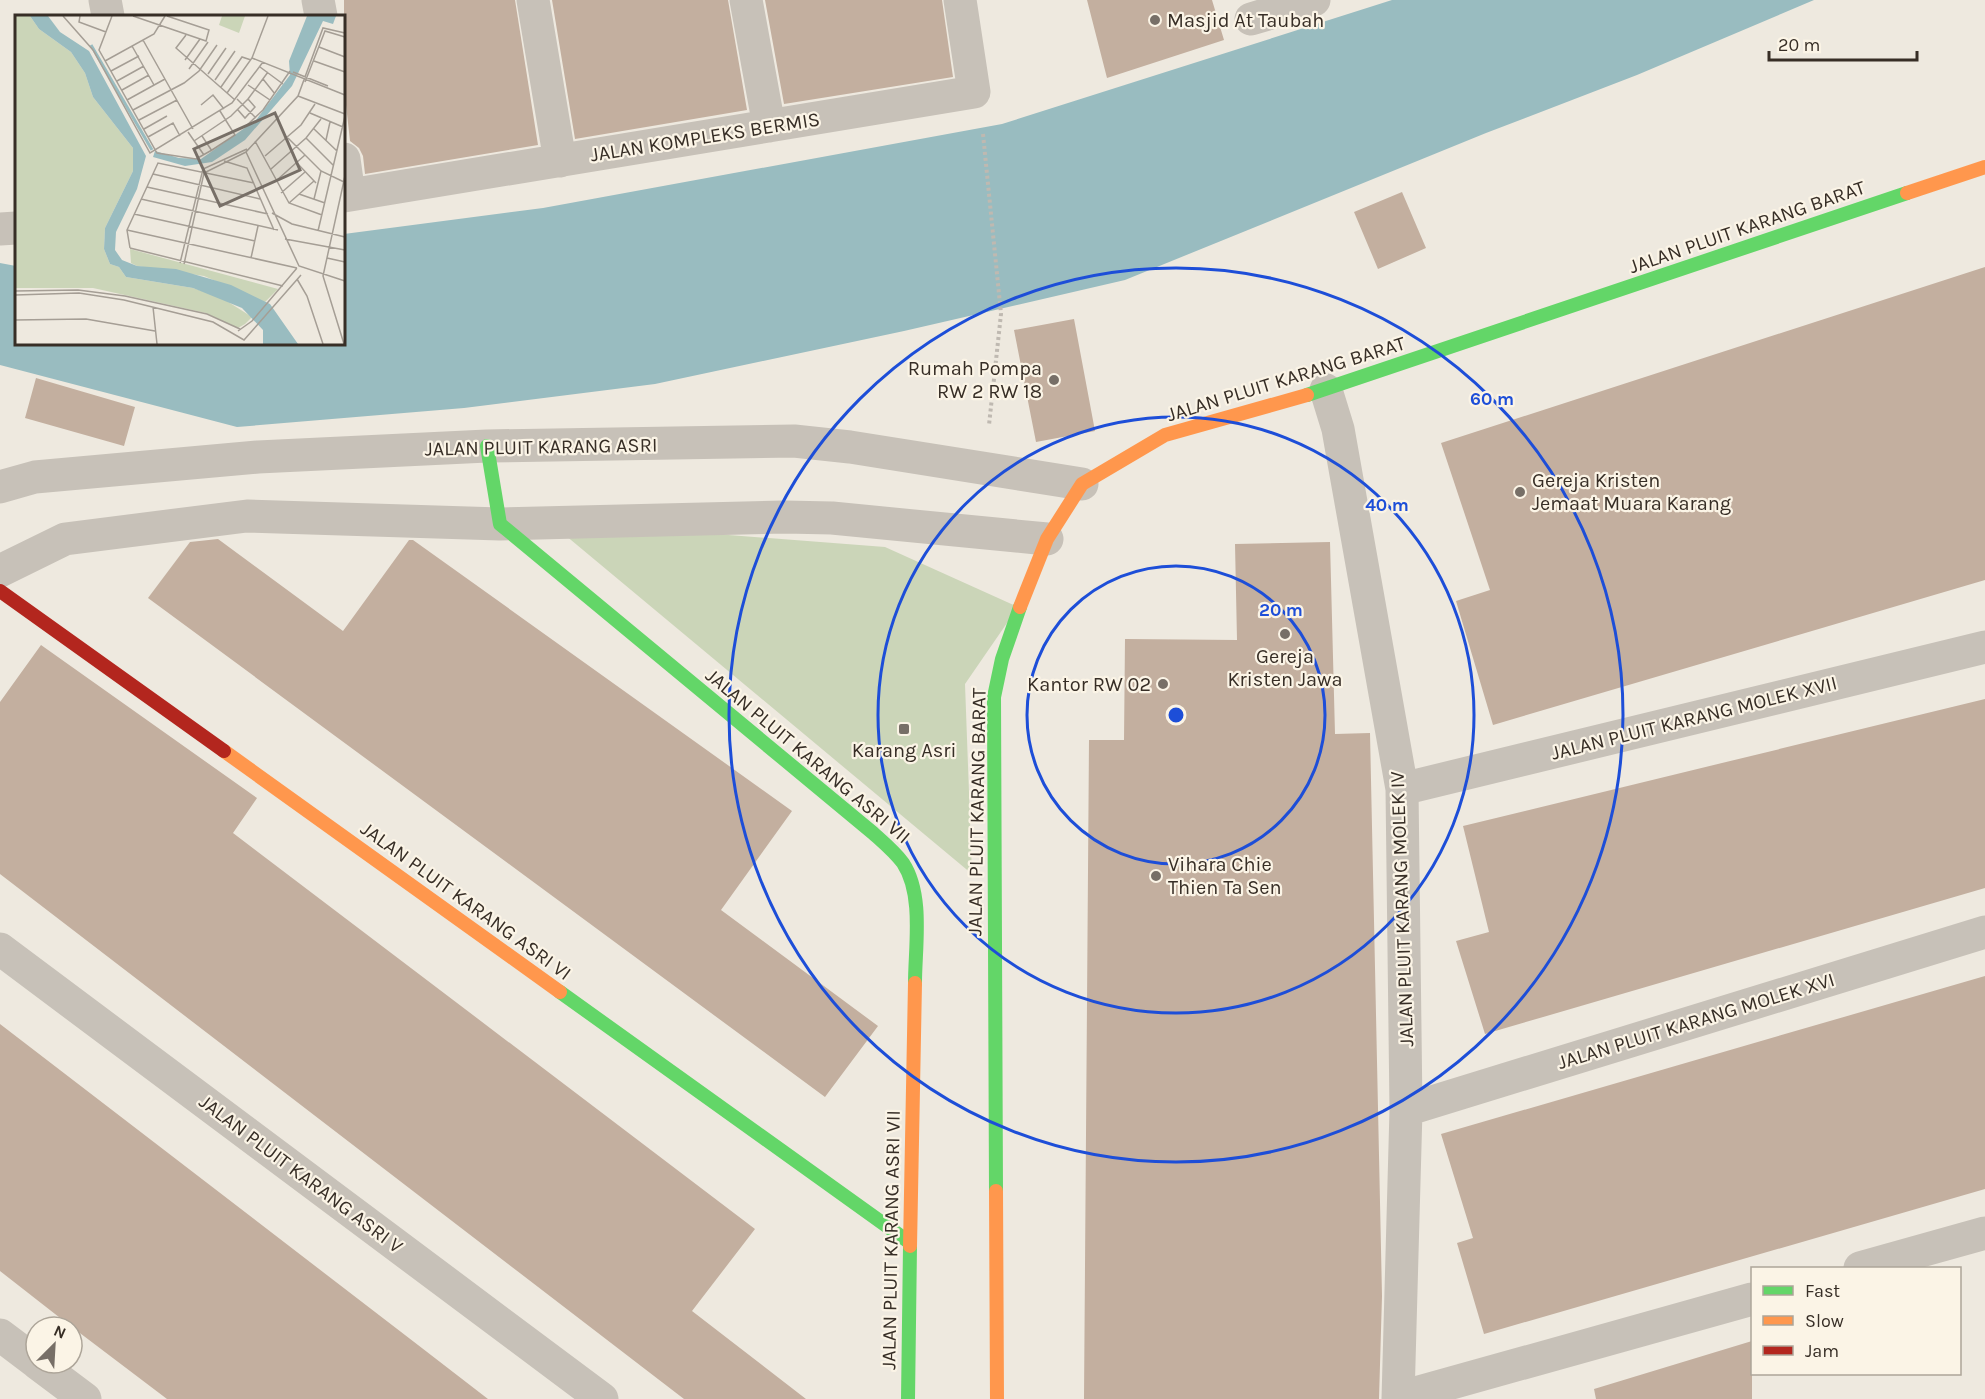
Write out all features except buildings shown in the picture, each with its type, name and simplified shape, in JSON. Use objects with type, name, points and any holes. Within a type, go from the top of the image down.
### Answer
[{"type":"street","points":[[105,0],[108,15]]},
{"type":"street","points":[[318,0],[321,15]]},
{"type":"street","points":[[533,0],[561,160]]},
{"type":"street","points":[[746,0],[769,126]]},
{"type":"street","name":"JALAN KOMPLEKS BERMIS","points":[[346,196],[974,92],[960,0]]},
{"type":"street","points":[[1251,19],[1314,0]]},
{"type":"street","name":"JALAN PLUIT KARANG BARAT","points":[[997,1399],[994,697],[1013,624],[1047,539],[1082,484],[1165,435],[1326,390],[1985,166]]},
{"type":"street","points":[[345,178],[346,196]]},
{"type":"street","points":[[0,230],[15,228]]},
{"type":"street","name":"JALAN PLUIT KARANG MOLEK IV","points":[[1326,390],[1338,429],[1402,789],[1406,1110],[1398,1399]]},
{"type":"street","name":"JALAN PLUIT KARANG ASRI","points":[[0,488],[35,477],[258,457],[488,446],[794,441],[850,447],[1082,484]]},
{"type":"street","points":[[488,446],[500,524]]},
{"type":"street","points":[[0,571],[65,539],[247,516],[500,524],[785,517],[832,518],[1047,539]]},
{"type":"street","name":"JALAN PLUIT KARANG ASRI VII","points":[[500,524],[899,855],[913,882],[916,902],[908,1399]]},
{"type":"street","name":"JALAN PLUIT KARANG ASRI VI","points":[[0,591],[909,1242]]},
{"type":"street","name":"JALAN PLUIT KARANG MOLEK XVII","points":[[1402,789],[1985,647]]},
{"type":"street","name":"JALAN PLUIT KARANG MOLEK XVI","points":[[1406,1110],[1985,932]]},
{"type":"street","name":"JALAN PLUIT KARANG ASRI V","points":[[0,949],[602,1399]]},
{"type":"street","points":[[1869,1267],[1982,1243]]},
{"type":"street","points":[[1398,1399],[1751,1299]]},
{"type":"street","points":[[0,1335],[24,1354]]},
{"type":"street","points":[[52,1375],[85,1399]]},
{"type":"path","points":[[982,128],[1001,314]]},
{"type":"green space","points":[[541,515],[560,522],[885,547],[1018,607],[965,684],[972,874]]},
{"type":"water","points":[[1392,0],[1814,0],[1637,75],[1486,133],[1125,280],[904,331],[655,384],[464,408],[237,427],[0,365],[0,263],[15,266],[15,345],[345,345],[345,234],[543,208],[1002,124]]},
{"type":"traffic: fast","points":[[1307,395],[1907,193]]},
{"type":"traffic: fast","points":[[487,446],[500,524],[873,833],[900,859],[910,876],[916,906],[915,983]]},
{"type":"traffic: fast","points":[[996,1191],[994,697],[1002,659],[1020,607]]},
{"type":"traffic: fast","points":[[560,992],[909,1242]]},
{"type":"traffic: fast","points":[[908,1399],[910,1246]]},
{"type":"traffic: slow","points":[[1907,193],[1985,167]]},
{"type":"traffic: slow","points":[[1020,607],[1047,539],[1082,484],[1165,435],[1307,395]]},
{"type":"traffic: slow","points":[[224,751],[560,992]]},
{"type":"traffic: slow","points":[[910,1246],[915,983]]},
{"type":"traffic: slow","points":[[996,1191],[997,1399]]},
{"type":"traffic: jam","points":[[0,591],[224,751]]},
{"type":"place","name":"Masjid At Taubah","points":[[1155,20]]},
{"type":"place","name":"Rumah Pompa RW 2 RW 18","points":[[1054,380]]},
{"type":"place","name":"Gereja Kristen Jemaat Muara Karang","points":[[1520,492]]},
{"type":"place","name":"Gereja Kristen Jawa","points":[[1285,634]]},
{"type":"place","name":"Kantor RW 02","points":[[1163,684]]},
{"type":"place","name":"Karang Asri","points":[[904,729]]},
{"type":"place","name":"Vihara Chie Thien Ta Sen","points":[[1156,876]]}]
